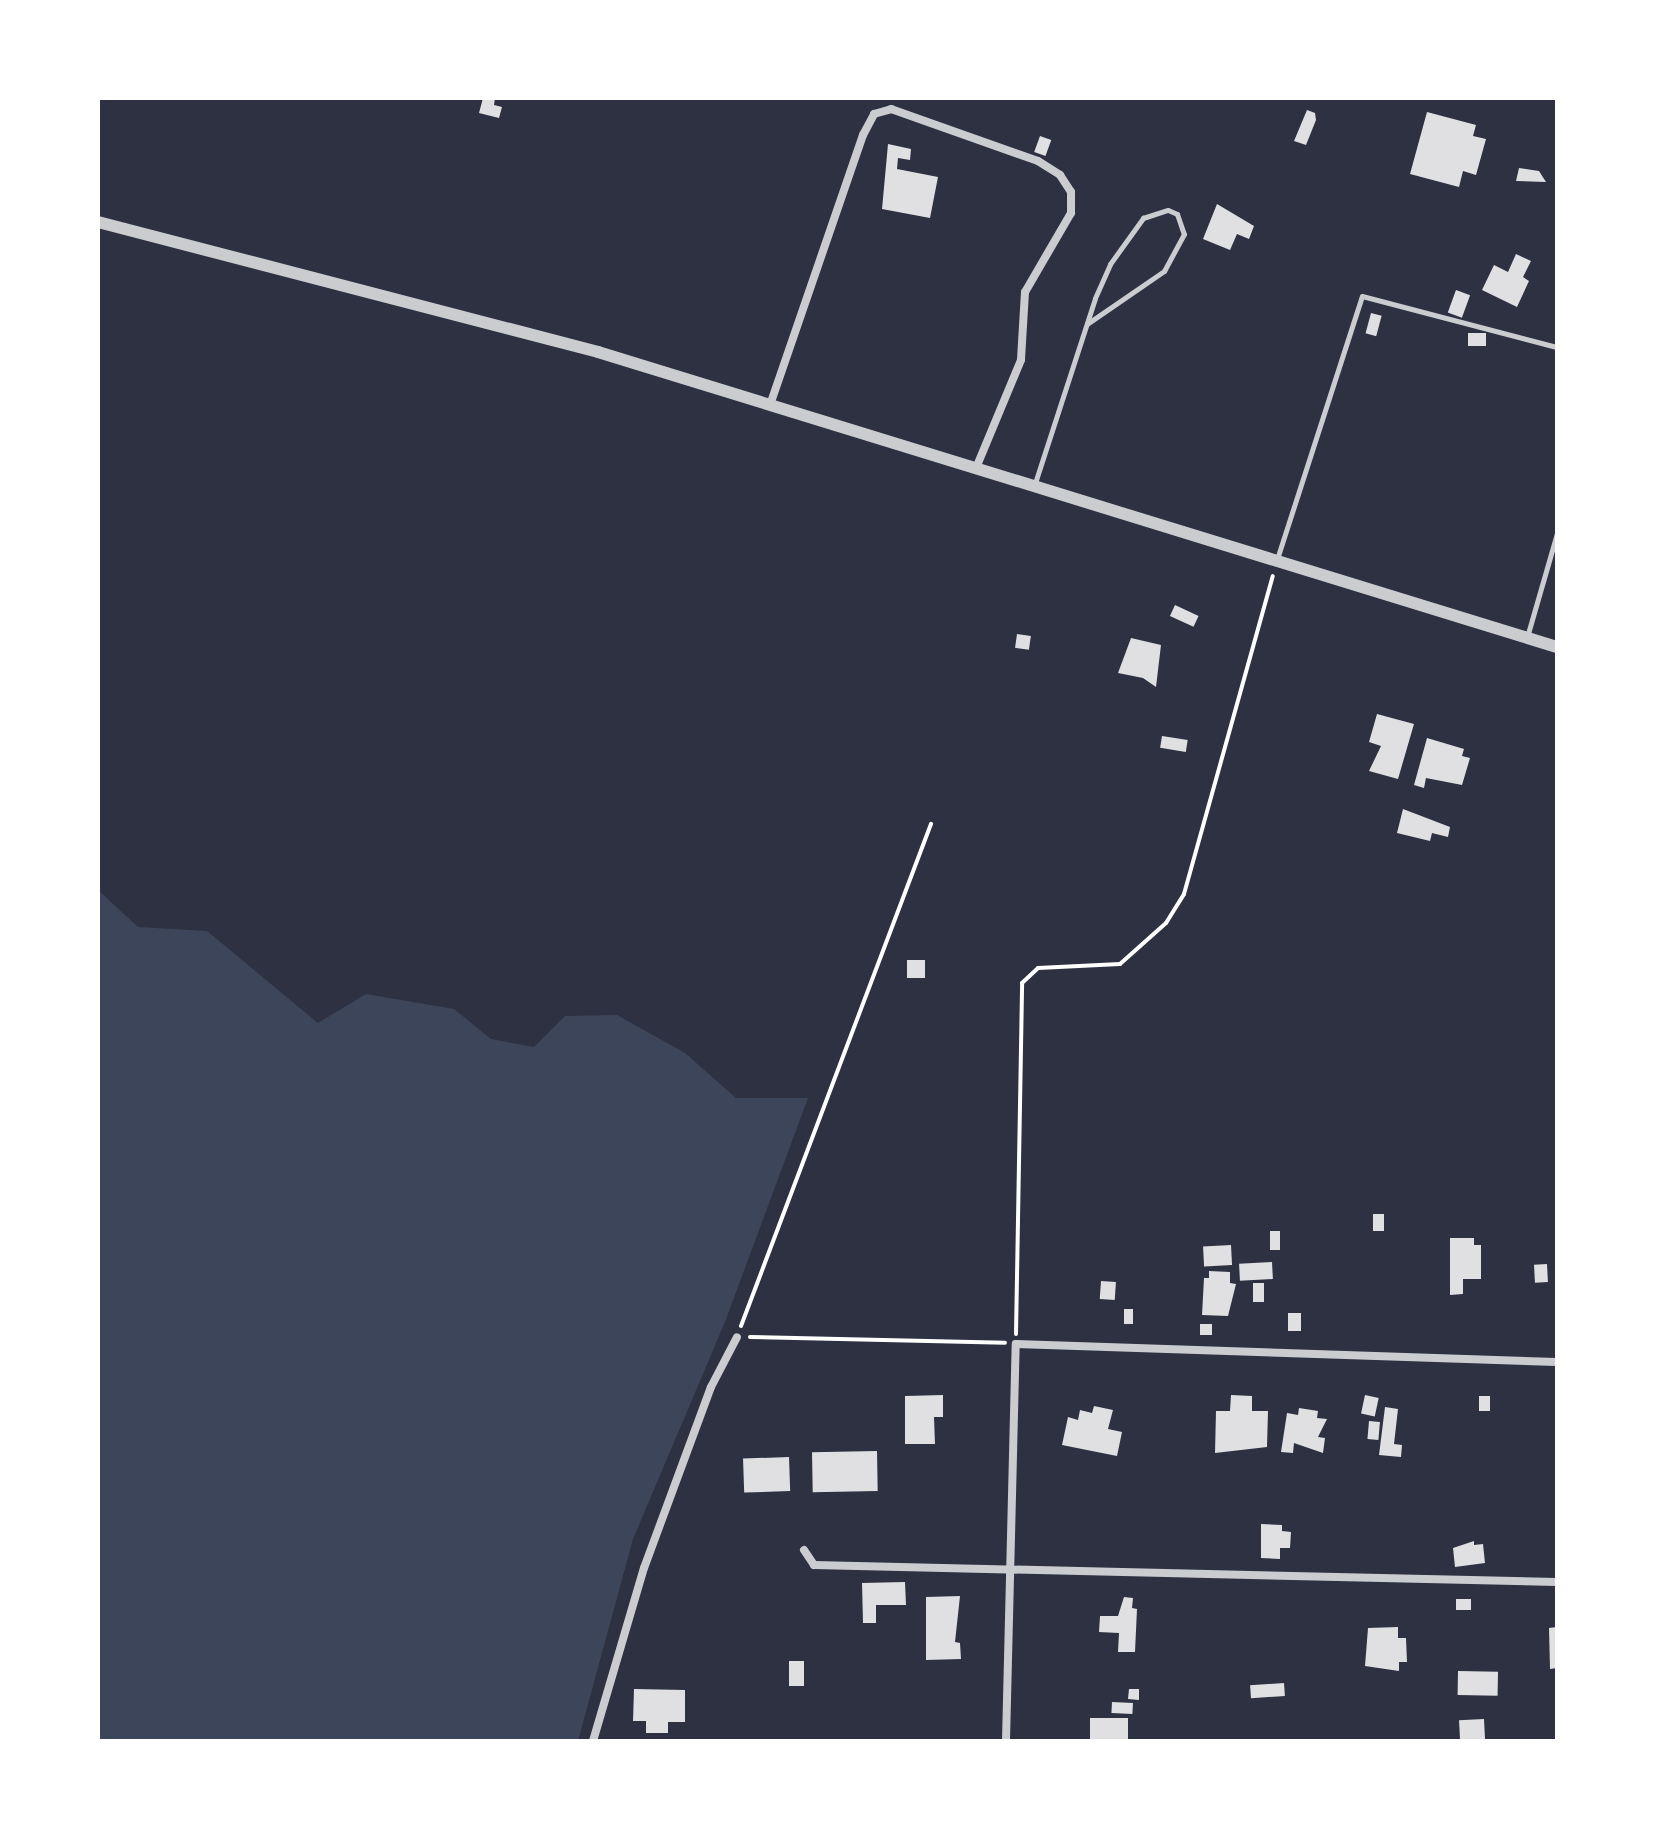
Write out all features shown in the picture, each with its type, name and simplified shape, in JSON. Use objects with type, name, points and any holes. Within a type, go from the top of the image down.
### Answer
[{"type":"street","points":[[770,405],[863,135],[874,114],[891,109],[1038,161],[1060,175],[1071,192],[1071,213],[1025,292],[1021,360],[976,468]]},
{"type":"street","points":[[98,222],[583,348],[1557,647]]},
{"type":"street","points":[[593,1741],[644,1568],[711,1387],[737,1337]]},
{"type":"street","points":[[1006,1741],[1016,1344],[1557,1362]]},
{"type":"street","points":[[804,1550],[814,1565],[1557,1582]]},
{"type":"lane","points":[[1034,484],[1087,324],[1124,239],[1143,218],[1168,210],[1177,214],[1184,234],[1164,271],[1087,324]]},
{"type":"lane","points":[[1277,562],[1362,296],[1557,347]]},
{"type":"lane","points":[[1527,638],[1557,533]]},
{"type":"path","points":[[931,824],[737,1337],[1016,1344],[1022,983],[1038,968],[1120,964],[1166,923],[1184,894],[1277,562]]},
{"type":"shaded area","points":[[98,890],[138,927],[207,931],[318,1023],[366,994],[454,1009],[491,1039],[534,1047],[565,1016],[617,1015],[685,1053],[736,1098],[808,1098],[725,1322],[633,1539],[578,1741],[98,1741]]},
{"type":"building","points":[[483,98],[495,98],[494,105],[502,107],[499,118],[479,113]]},
{"type":"building","points":[[1307,110],[1315,113],[1316,120],[1306,145],[1294,141]]},
{"type":"building","points":[[1427,112],[1476,125],[1473,136],[1486,139],[1476,175],[1463,171],[1459,187],[1410,174]]},
{"type":"building","points":[[1040,136],[1051,140],[1045,156],[1034,152]]},
{"type":"building","points":[[888,144],[911,149],[910,160],[898,158],[897,169],[938,177],[930,218],[882,209]]},
{"type":"building","points":[[1519,168],[1539,171],[1546,182],[1516,181]]},
{"type":"building","points":[[1217,204],[1254,226],[1249,239],[1237,234],[1230,250],[1203,239]]},
{"type":"building","points":[[1516,254],[1531,261],[1523,277],[1529,281],[1517,307],[1482,290],[1494,265],[1508,272]]},
{"type":"building","points":[[1456,290],[1470,295],[1462,318],[1448,313]]},
{"type":"building","points":[[1371,313],[1382,316],[1376,336],[1366,333]]},
{"type":"building","points":[[1468,333],[1486,333],[1486,346],[1468,346]]},
{"type":"building","points":[[1175,605],[1199,616],[1193,627],[1170,616]]},
{"type":"building","points":[[1017,634],[1031,636],[1029,650],[1015,648]]},
{"type":"building","points":[[1131,638],[1161,645],[1156,687],[1143,678],[1118,673]]},
{"type":"building","points":[[1377,714],[1414,724],[1398,779],[1369,771],[1381,746],[1369,742]]},
{"type":"building","points":[[1162,736],[1188,740],[1186,752],[1160,748]]},
{"type":"building","points":[[1427,738],[1464,749],[1462,756],[1470,758],[1462,785],[1426,778],[1424,788],[1414,785]]},
{"type":"building","points":[[1403,809],[1450,827],[1448,837],[1432,833],[1430,841],[1397,833]]},
{"type":"building","points":[[907,960],[925,960],[925,978],[907,978]]},
{"type":"building","points":[[1373,1214],[1384,1214],[1384,1231],[1373,1231]]},
{"type":"building","points":[[1270,1231],[1280,1231],[1280,1250],[1270,1250]]},
{"type":"building","points":[[1450,1238],[1474,1238],[1474,1245],[1481,1245],[1481,1279],[1463,1279],[1463,1294],[1450,1295]]},
{"type":"building","points":[[1231,1245],[1232,1265],[1204,1266],[1203,1246]]},
{"type":"building","points":[[1272,1262],[1273,1279],[1240,1281],[1239,1264]]},
{"type":"building","points":[[1547,1264],[1548,1282],[1535,1283],[1534,1265]]},
{"type":"building","points":[[1209,1271],[1230,1272],[1230,1283],[1236,1284],[1228,1316],[1202,1315],[1204,1278],[1209,1278]]},
{"type":"building","points":[[1101,1281],[1116,1282],[1115,1300],[1100,1299]]},
{"type":"building","points":[[1253,1283],[1264,1283],[1264,1302],[1253,1302]]},
{"type":"building","points":[[1124,1309],[1133,1309],[1133,1324],[1124,1324]]},
{"type":"building","points":[[1288,1313],[1301,1313],[1301,1331],[1288,1331]]},
{"type":"building","points":[[1200,1324],[1212,1324],[1212,1335],[1200,1335]]},
{"type":"building","points":[[943,1395],[943,1417],[934,1417],[935,1444],[905,1444],[905,1396]]},
{"type":"building","points":[[1231,1395],[1252,1396],[1252,1411],[1268,1411],[1267,1447],[1215,1453],[1216,1411],[1230,1411]]},
{"type":"building","points":[[1365,1395],[1379,1398],[1375,1416],[1361,1414]]},
{"type":"building","points":[[1479,1396],[1490,1396],[1490,1411],[1479,1411]]},
{"type":"building","points":[[1094,1406],[1113,1410],[1108,1429],[1122,1432],[1117,1456],[1062,1445],[1068,1417],[1078,1420],[1080,1410],[1092,1413]]},
{"type":"building","points":[[1385,1407],[1398,1409],[1394,1444],[1402,1445],[1401,1457],[1379,1455]]},
{"type":"building","points":[[1299,1408],[1318,1411],[1317,1418],[1327,1419],[1318,1437],[1325,1438],[1323,1453],[1294,1443],[1293,1453],[1281,1452],[1287,1413],[1298,1415]]},
{"type":"building","points":[[1369,1421],[1380,1422],[1378,1440],[1367,1439]]},
{"type":"building","points":[[877,1451],[878,1491],[813,1492],[812,1452]]},
{"type":"building","points":[[789,1457],[790,1491],[744,1493],[743,1459]]},
{"type":"building","points":[[1261,1524],[1282,1525],[1282,1531],[1291,1532],[1290,1548],[1280,1548],[1280,1559],[1261,1558]]},
{"type":"building","points":[[1474,1541],[1474,1545],[1483,1544],[1485,1563],[1455,1567],[1453,1548]]},
{"type":"building","points":[[905,1582],[906,1605],[876,1605],[876,1623],[863,1623],[862,1583]]},
{"type":"building","points":[[960,1596],[955,1642],[960,1643],[961,1659],[926,1660],[926,1597]]},
{"type":"building","points":[[1124,1597],[1133,1598],[1132,1608],[1137,1609],[1135,1652],[1118,1652],[1119,1633],[1099,1632],[1100,1616],[1118,1616]]},
{"type":"building","points":[[1456,1599],[1471,1599],[1471,1610],[1456,1610]]},
{"type":"building","points":[[1398,1627],[1398,1638],[1406,1638],[1407,1662],[1399,1662],[1399,1671],[1365,1666],[1368,1628]]},
{"type":"building","points":[[1557,1627],[1557,1668],[1550,1669],[1549,1628]]},
{"type":"building","points":[[789,1661],[804,1661],[804,1686],[789,1686]]},
{"type":"building","points":[[1458,1671],[1498,1672],[1498,1696],[1458,1695]]},
{"type":"building","points":[[1284,1683],[1285,1696],[1251,1698],[1250,1685]]},
{"type":"building","points":[[634,1689],[685,1690],[685,1722],[668,1722],[668,1733],[646,1733],[646,1721],[633,1721]]},
{"type":"building","points":[[1129,1689],[1139,1689],[1139,1700],[1128,1699]]},
{"type":"building","points":[[1112,1702],[1133,1703],[1132,1714],[1111,1713]]},
{"type":"building","points":[[1090,1718],[1128,1718],[1128,1741],[1090,1741]]},
{"type":"building","points":[[1484,1719],[1485,1741],[1460,1741],[1459,1720]]}]
